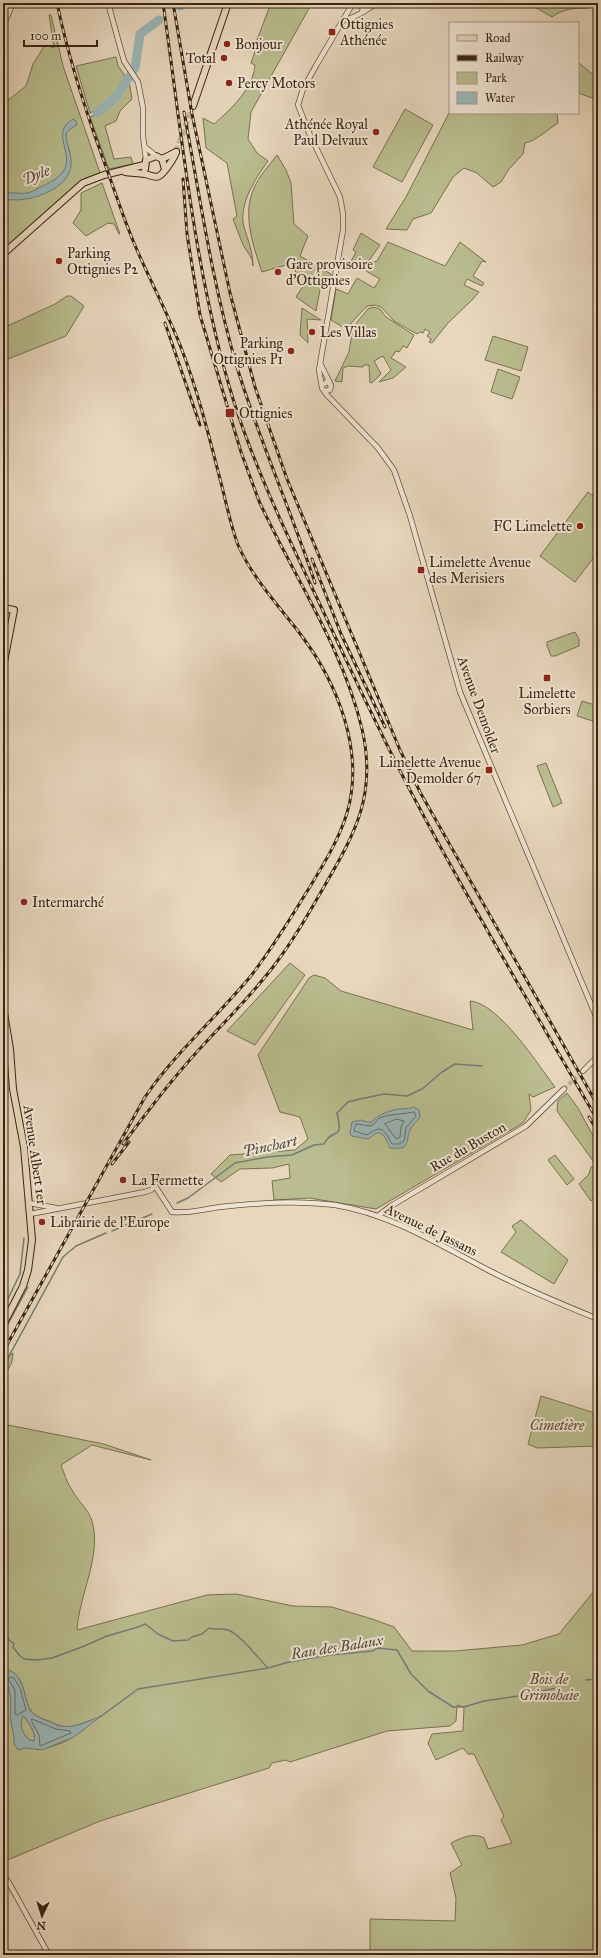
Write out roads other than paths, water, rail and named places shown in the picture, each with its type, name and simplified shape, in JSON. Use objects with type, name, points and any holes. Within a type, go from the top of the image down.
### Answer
[{"type":"main road","points":[[194,106],[228,3]]},
{"type":"main road","points":[[3,254],[78,187],[93,178],[120,172],[176,152],[175,158],[163,174],[159,176],[153,178],[148,175],[120,172]]},
{"type":"main road","points":[[159,157],[166,169]]},
{"type":"main road","points":[[145,162],[148,175]]},
{"type":"main road","points":[[3,608],[14,610],[3,666]]},
{"type":"main road","name":"Avenue Albert 1er","points":[[3,1007],[10,1049],[13,1089],[24,1147],[32,1240],[28,1270],[23,1286],[3,1325]]},
{"type":"street","points":[[3,26],[13,3]]},
{"type":"street","points":[[108,3],[126,64],[138,82],[142,102],[145,162]]},
{"type":"street","points":[[320,362],[332,386],[330,390],[324,391],[320,375],[320,362],[343,230],[344,214],[337,190],[309,133],[298,105],[303,89],[353,3]]},
{"type":"street","points":[[344,20],[361,15],[369,7],[378,3]]},
{"type":"street","points":[[361,4],[369,7]]},
{"type":"street","points":[[361,4],[363,12]]},
{"type":"street","points":[[349,11],[355,16]]},
{"type":"street","points":[[145,147],[159,157]]},
{"type":"street","points":[[322,385],[326,382],[330,383]]},
{"type":"street","name":"Avenue Demolder","points":[[330,390],[337,405]]},
{"type":"street","name":"Avenue Demolder","points":[[324,391],[378,448],[394,470],[410,516],[460,692],[598,1021]]},
{"type":"street","points":[[583,1071],[598,1056]]},
{"type":"street","name":"Rue du Buston","points":[[378,1216],[391,1206],[526,1126],[564,1090]]},
{"type":"street","name":"Avenue de Jassans","points":[[60,1208],[145,1192],[156,1186],[172,1212],[185,1213],[220,1208],[299,1202],[345,1207],[378,1216],[406,1228],[533,1292],[598,1319]]},
{"type":"street","points":[[29,1203],[60,1208]]},
{"type":"street","points":[[30,1215],[60,1208]]},
{"type":"street","points":[[3,1875],[10,1883],[49,1955]]},
{"type":"water","name":"Dyle","points":[[73,119],[76,121],[77,125],[69,130],[66,135],[71,165],[66,178],[54,189],[39,196],[22,200],[3,200],[3,193],[28,193],[58,177],[65,168],[67,159],[63,142],[65,126]]},
{"type":"water","points":[[414,1107],[419,1110],[420,1117],[411,1128],[404,1147],[390,1148],[385,1137],[381,1133],[375,1134],[368,1139],[352,1136],[350,1134],[352,1122],[361,1120],[371,1122],[387,1112],[396,1109]]},
{"type":"water","points":[[3,1669],[15,1674],[22,1685],[31,1712],[56,1725],[68,1727],[74,1726],[101,1716],[74,1737],[42,1750],[26,1748],[18,1750],[14,1744],[11,1722],[10,1693],[6,1681],[3,1681]],"holes":[[[23,1716],[33,1732],[35,1738],[34,1741],[27,1738],[23,1732],[21,1724]]]},
{"type":"waterway","name":"Dyle","points":[[180,6],[186,3]]},
{"type":"waterway","name":"Dyle","points":[[97,113],[116,97],[135,68],[140,34],[159,20]]},
{"type":"waterway","name":"Pinchart","points":[[177,1203],[188,1198],[235,1163],[267,1157],[292,1155],[314,1145],[324,1144],[327,1139],[338,1131],[339,1122],[337,1113],[348,1102],[384,1094],[407,1096],[422,1089],[442,1072],[455,1064],[482,1066]]},
{"type":"waterway","name":"Pinchart","points":[[112,1231],[152,1214]]},
{"type":"waterway","name":"Pinchart","points":[[3,1367],[63,1257],[76,1246],[106,1233]]},
{"type":"waterway","points":[[3,1309],[20,1274],[24,1238]]},
{"type":"waterway","points":[[3,1333],[28,1287]]},
{"type":"waterway","name":"Rau des Balaux","points":[[3,1635],[14,1644],[13,1647],[24,1659],[36,1660],[52,1658],[107,1636],[145,1624],[158,1634],[173,1641],[188,1640],[202,1634],[209,1628],[223,1629],[228,1630],[238,1636],[267,1667]]},
{"type":"waterway","name":"Rau des Balaux","points":[[100,1717],[138,1689],[268,1668],[289,1662],[330,1655],[373,1651],[377,1648],[397,1650],[411,1674],[428,1691],[453,1707],[464,1707],[484,1701],[518,1696]]},
{"type":"waterway","name":"Rau des Balaux","points":[[586,1680],[598,1679]]},
{"type":"waterway","name":"Rau des Balaux","points":[[541,1691],[557,1688]]},
{"type":"tunnel","points":[[176,152],[193,106]]},
{"type":"tunnel","points":[[564,1089],[583,1071]]},
{"type":"railway","points":[[3,1352],[145,1097],[169,1065],[250,977],[297,908],[321,868],[344,823],[352,790],[353,766],[345,720],[337,697],[326,675],[301,635],[259,581],[238,545],[230,521],[207,430],[188,366],[177,336],[130,232],[95,137],[71,62],[57,3]]},
{"type":"railway","points":[[163,3],[190,202],[208,302],[233,399],[254,458],[304,572],[408,787],[485,927],[598,1121]]},
{"type":"railway","points":[[173,3],[192,114],[230,293],[255,387],[287,479],[400,750],[420,792],[598,1106]]},
{"type":"railway","points":[[184,112],[213,272],[228,335],[255,421],[315,583]]},
{"type":"railway","points":[[123,1144],[179,1072],[263,980],[294,937],[346,847],[361,811],[367,773],[366,752],[362,729],[354,699],[343,670],[330,641],[259,501],[241,452],[200,315],[187,234],[183,179]]},
{"type":"railway","points":[[165,323],[200,425]]},
{"type":"railway","points":[[312,559],[341,634],[385,727]]},
{"type":"railway","points":[[589,1117],[598,1132]]},
{"type":"railway","points":[[112,1164],[129,1142]]},
{"type":"place","name":"Ottignies Athénée","points":[[332,32]]},
{"type":"place","name":"Bonjour","points":[[227,44]]},
{"type":"place","name":"Total","points":[[224,58]]},
{"type":"place","name":"Percy Motors","points":[[229,83]]},
{"type":"place","name":"Athénée Royal Paul Delvaux","points":[[376,132]]},
{"type":"place","name":"Parking Ottignies P2","points":[[59,261]]},
{"type":"place","name":"Gare provisoire d'Ottignies","points":[[278,272]]},
{"type":"place","name":"Les Villas","points":[[312,332]]},
{"type":"place","name":"Parking Ottignies P1","points":[[291,351]]},
{"type":"place","name":"Ottignies","points":[[230,413]]},
{"type":"place","name":"FC Limelette","points":[[580,526]]},
{"type":"place","name":"Limelette Avenue des Merisiers","points":[[421,570]]},
{"type":"place","name":"Limelette Sorbiers","points":[[547,678]]},
{"type":"place","name":"Limelette Avenue Demolder 67","points":[[489,770]]},
{"type":"place","name":"Intermarché","points":[[24,902]]},
{"type":"place","name":"La Fermette","points":[[123,1180]]},
{"type":"place","name":"Librairie de l'Europe","points":[[42,1222]]},
{"type":"park label","name":"Cimetière","points":[[557,1425]]},
{"type":"park label","name":"Bois de Grimohaie","points":[[549,1688]]}]
